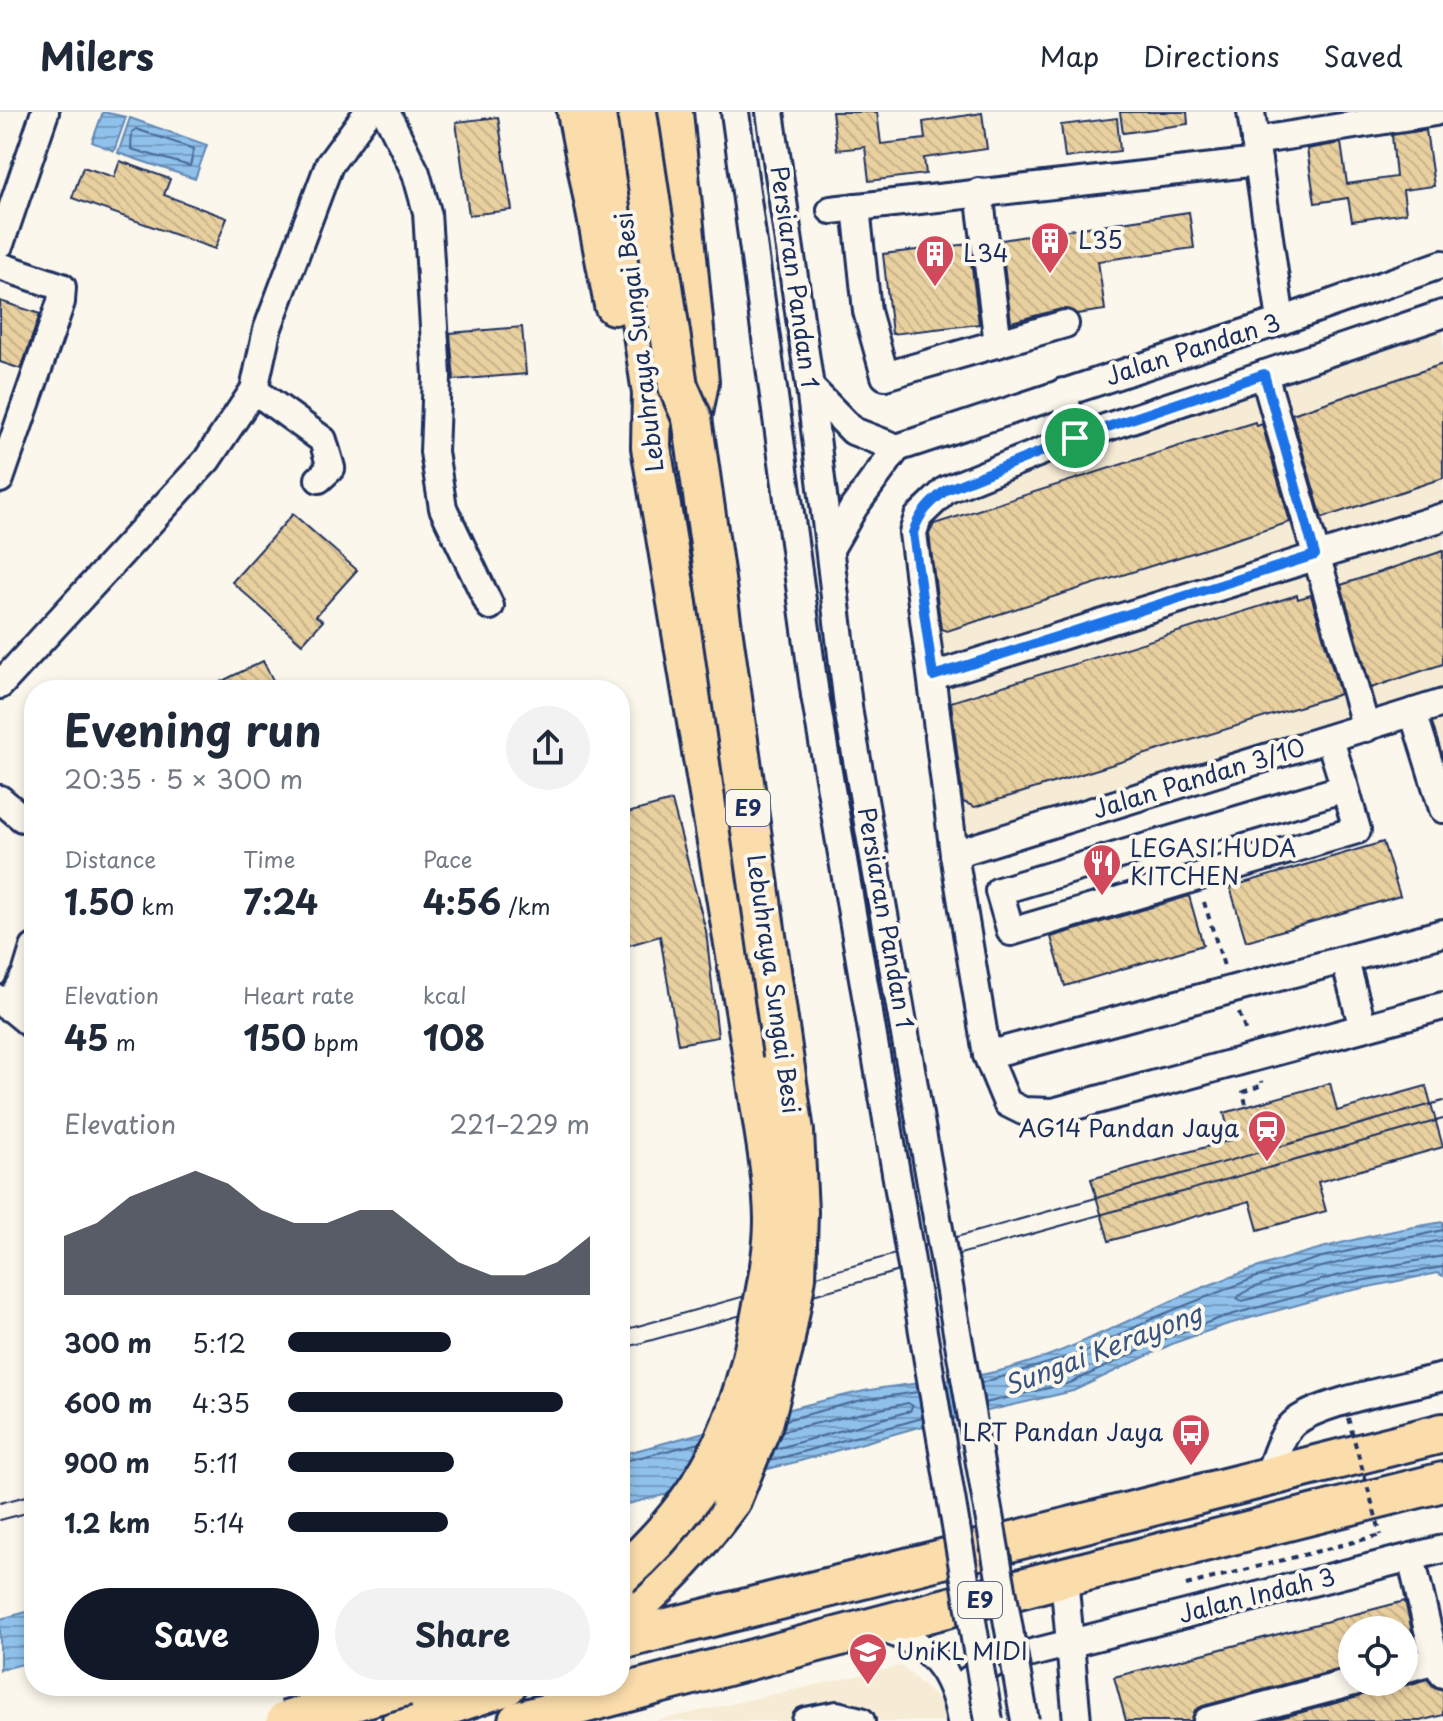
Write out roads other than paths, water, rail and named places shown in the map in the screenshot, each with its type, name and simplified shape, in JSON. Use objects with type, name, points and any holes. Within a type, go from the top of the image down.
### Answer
[{"type":"highway","points":[[577,112],[631,397],[651,447]]},
{"type":"highway","name":"Lebuhraya Sungai Besi","points":[[609,112],[652,393],[651,447],[756,1075],[774,1220],[769,1274],[747,1388],[723,1445],[695,1496],[630,1565]]},
{"type":"highway","name":"Lebuhraya Sungai Besi","points":[[630,1611],[649,1596],[695,1548],[731,1500],[764,1420],[783,1349],[796,1277],[794,1132],[692,418],[678,386],[637,112]]},
{"type":"highway","points":[[673,112],[699,382],[692,418]]},
{"type":"highway","name":"E9","points":[[630,1637],[1443,1433]]},
{"type":"highway","name":"E9","points":[[630,1689],[880,1628],[1064,1577],[1443,1482]]},
{"type":"highway","points":[[283,1721],[371,1696]]},
{"type":"highway","points":[[283,1721],[387,1696]]},
{"type":"highway","points":[[402,1721],[476,1696]]},
{"type":"highway","name":"E9","points":[[518,1721],[603,1696]]},
{"type":"street","points":[[0,244],[45,112]]},
{"type":"street","points":[[0,685],[207,460],[254,390],[267,330],[329,165],[368,112]]},
{"type":"street","points":[[386,112],[416,173],[427,212],[437,376],[434,452],[443,508],[490,606]]},
{"type":"street","name":"Persiaran Pandan 1","points":[[735,112],[815,695],[989,1721]]},
{"type":"street","name":"Persiaran Pandan 1","points":[[770,112],[810,387],[849,714],[1025,1721]]},
{"type":"street","points":[[1251,112],[1281,321]]},
{"type":"street","points":[[1065,324],[885,376],[844,209],[1256,151],[1435,112]]},
{"type":"street","points":[[979,192],[998,344]]},
{"type":"street","name":"Jalan Pandan 3","points":[[897,448],[1443,264]]},
{"type":"street","points":[[0,266],[62,287],[61,302],[0,479]]},
{"type":"street","points":[[1443,314],[1075,438],[946,490],[918,517],[913,533],[954,854],[987,1055],[1007,1103],[1023,1111],[1053,1112],[1443,1006]]},
{"type":"street","points":[[1264,374],[1366,728]]},
{"type":"street","points":[[810,387],[853,431],[897,448],[854,507],[830,549]]},
{"type":"street","points":[[254,390],[323,440],[331,468],[319,479]]},
{"type":"street","points":[[1063,392],[1075,438]]},
{"type":"street","points":[[933,676],[1443,517]]},
{"type":"street","name":"Jalan Pandan 3/10","points":[[954,854],[1443,703]]},
{"type":"street","points":[[1413,712],[1443,809]]},
{"type":"street","points":[[1330,740],[1345,788],[1357,830],[1011,932],[999,891],[1345,788]]},
{"type":"street","points":[[0,799],[22,818]]},
{"type":"street","points":[[987,1055],[1443,933]]},
{"type":"street","points":[[1345,961],[1363,1028]]},
{"type":"street","points":[[24,977],[4,1003],[24,1019]]},
{"type":"street","points":[[1268,1475],[1285,1434],[1294,1422],[1339,1404],[1443,1377]]},
{"type":"street","name":"Jalan Indah 3","points":[[960,1711],[969,1680],[996,1662],[1443,1549]]},
{"type":"street","points":[[1411,1557],[1440,1664],[1418,1667]]},
{"type":"street","points":[[1064,1577],[1077,1721]]},
{"type":"street","points":[[880,1628],[910,1637],[930,1652],[960,1711]]},
{"type":"street","points":[[1207,1721],[1338,1686]]},
{"type":"street","points":[[806,1721],[837,1715],[861,1721]]},
{"type":"water","points":[[103,112],[126,117],[114,151],[92,142]]},
{"type":"water","points":[[130,118],[207,145],[195,179],[118,153]]},
{"type":"water","name":"Sungai Kerayong","points":[[1443,1222],[1443,1276],[1437,1273],[1344,1292],[1225,1325],[1174,1343],[1073,1391],[915,1428],[800,1461],[630,1504],[630,1452],[860,1392],[1001,1371],[1068,1348],[1204,1287],[1262,1266],[1382,1233]]},
{"type":"water","points":[[24,1613],[24,1664],[0,1670],[0,1619]]},
{"type":"tram line","points":[[630,1328],[1443,1101]]},
{"type":"tram line","points":[[630,1346],[1443,1119]]},
{"type":"tram line","points":[[0,1503],[24,1497]]},
{"type":"tram line","points":[[0,1520],[24,1514]]},
{"type":"place","name":"L35","points":[[1050,275]]},
{"type":"place","name":"L34","points":[[935,288]]},
{"type":"place","name":"LEGASI HUDA KITCHEN","points":[[1102,897]]},
{"type":"place","name":"AG14 Pandan Jaya","points":[[1267,1163]]},
{"type":"place","name":"LRT Pandan Jaya","points":[[1191,1467]]},
{"type":"place","name":"UniKL MIDI","points":[[868,1686]]}]
